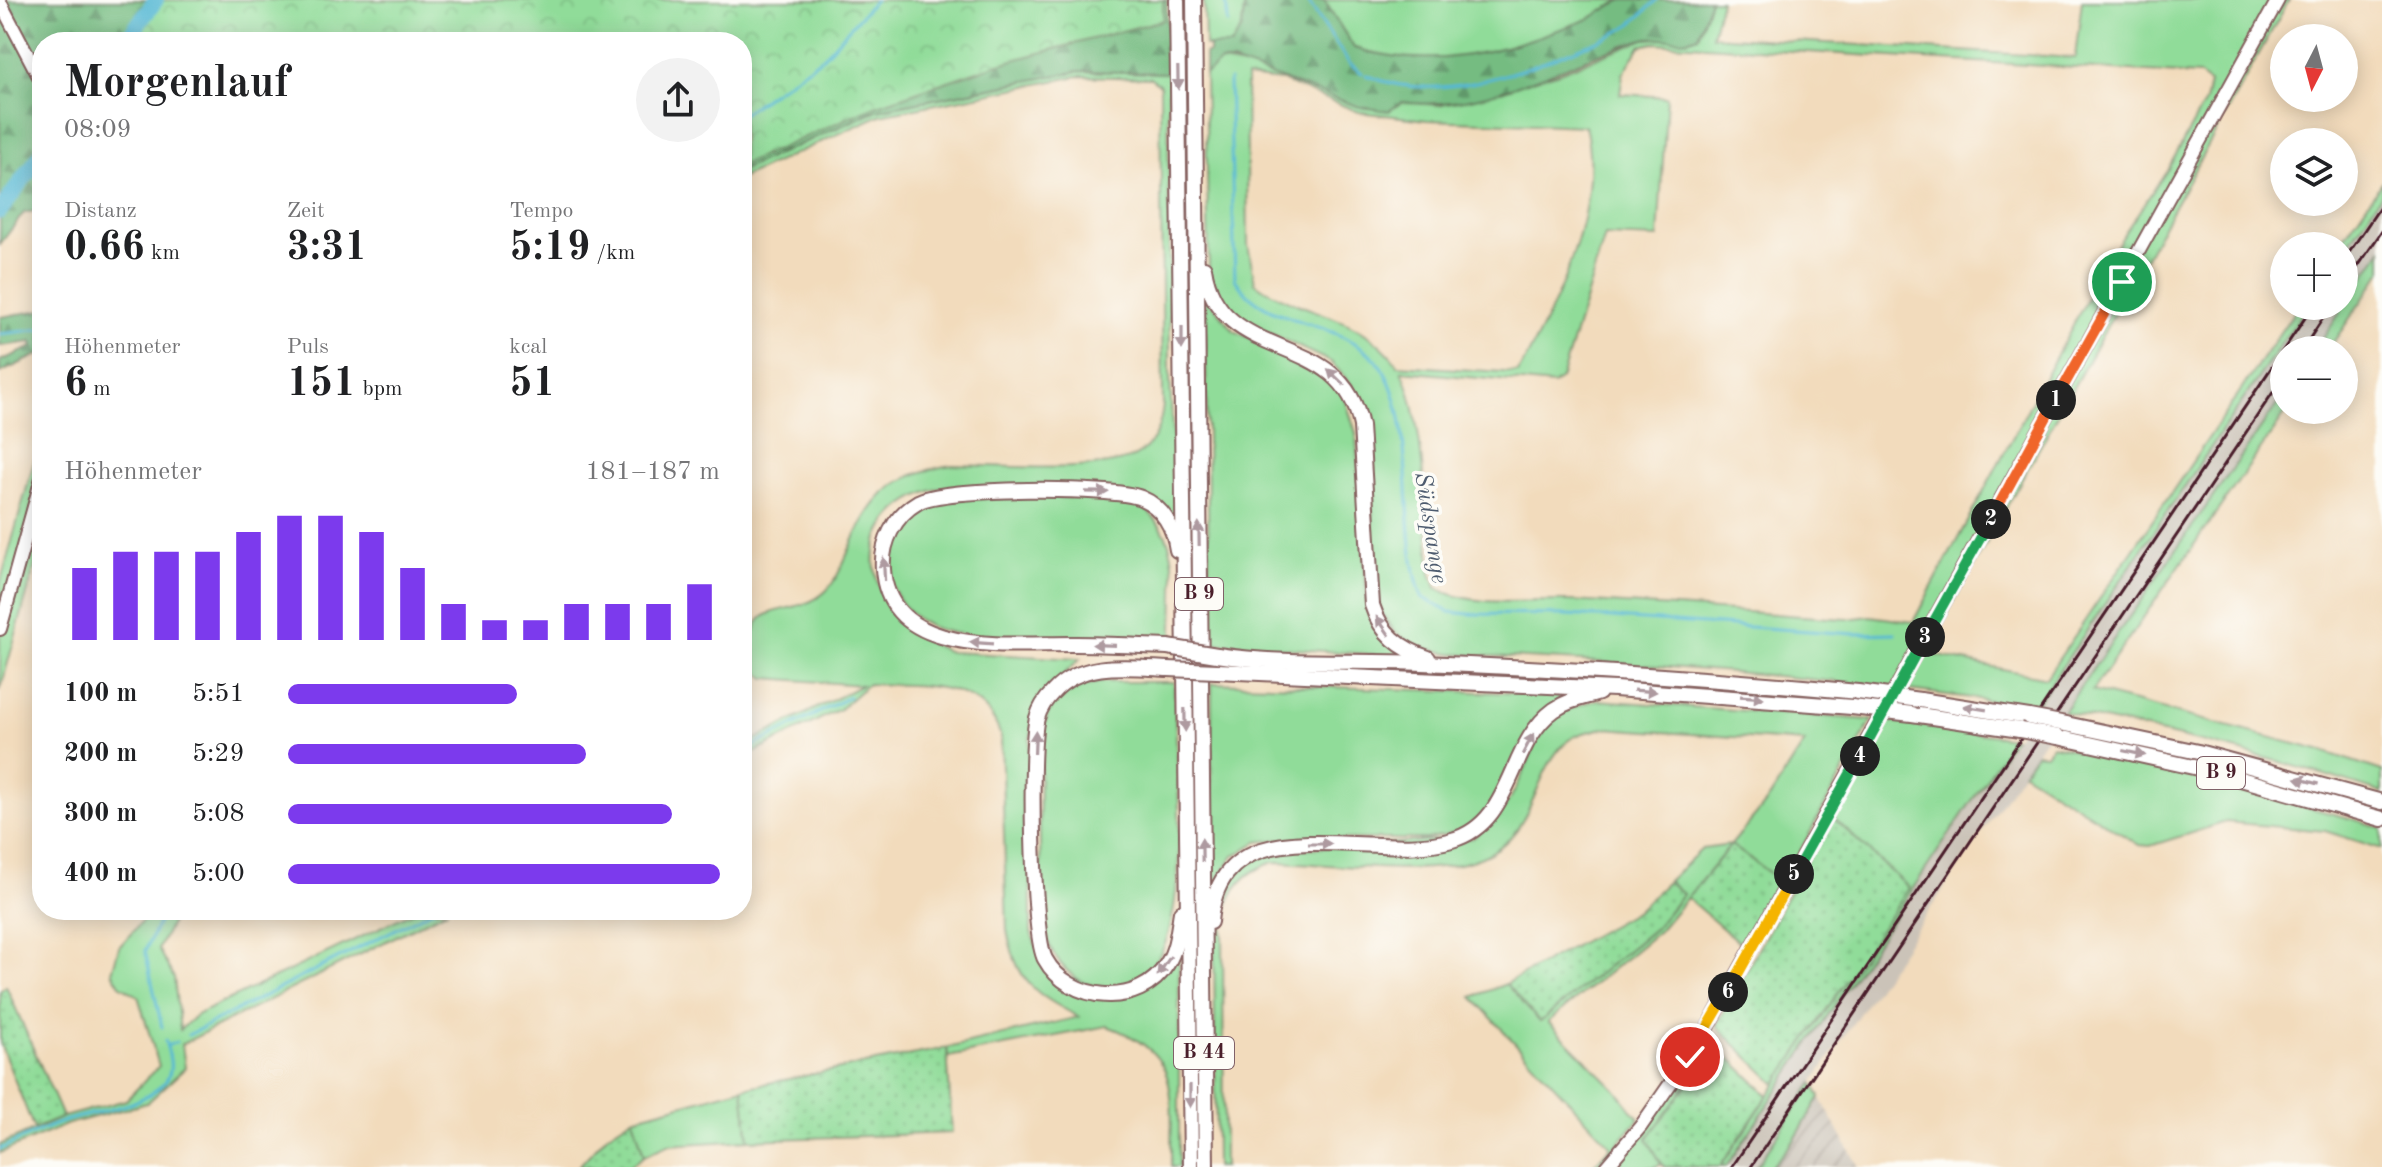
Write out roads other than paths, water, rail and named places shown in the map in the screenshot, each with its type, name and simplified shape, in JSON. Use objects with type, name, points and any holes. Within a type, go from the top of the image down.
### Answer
[{"type":"highway","name":"B 9","points":[[1177,0],[1183,586],[1188,893],[1168,963],[1138,989],[1109,995],[1080,990],[1052,970],[1040,950],[1035,874],[1037,719],[1045,701],[1060,684],[1110,666],[1168,669],[1217,671],[1615,689],[1912,714],[2058,737],[2216,772],[2382,819]]},
{"type":"highway","name":"B 9","points":[[1194,0],[1203,956]]},
{"type":"highway","points":[[1197,232],[1208,290],[1223,315],[1251,335],[1322,364],[1336,374],[1353,397],[1361,426],[1368,583],[1375,615],[1402,647],[1448,664]]},
{"type":"highway","points":[[1183,586],[1175,540],[1166,519],[1151,504],[1130,494],[948,493],[929,497],[908,510],[892,528],[885,546],[883,572],[889,595],[914,624],[941,637],[1000,645],[1168,647],[1279,661],[1448,664]]},
{"type":"highway","name":"B 9","points":[[1448,664],[1686,675],[1920,700],[2029,717],[2198,752],[2382,802]]},
{"type":"highway","points":[[1203,956],[1217,888],[1230,868],[1248,854],[1279,845],[1436,844],[1466,835],[1494,811],[1527,743],[1550,713],[1570,701],[1615,689]]},
{"type":"highway","name":"B 44","points":[[1188,893],[1191,1167]]},
{"type":"highway","name":"B 44","points":[[1203,956],[1206,1167]]},
{"type":"main road","points":[[1606,1167],[1641,1126],[1696,1048],[2278,0]]},
{"type":"main road","points":[[0,2],[32,63]]},
{"type":"main road","points":[[0,629],[32,514]]},
{"type":"waterway","points":[[132,32],[156,0]]},
{"type":"waterway","points":[[752,107],[821,59],[875,0]]},
{"type":"waterway","name":"Südspange","points":[[1226,0],[1228,23]]},
{"type":"waterway","points":[[1307,0],[1349,63],[1362,73]]},
{"type":"waterway","points":[[1366,75],[1418,87],[1445,87],[1498,77],[1613,35],[1657,0]]},
{"type":"waterway","name":"Südspange","points":[[1229,80],[1235,279],[1248,295],[1264,306],[1359,346],[1375,359],[1389,381],[1398,408],[1403,439],[1410,539],[1422,597],[1449,612],[1469,614],[1568,615],[1855,634],[1895,633]]},
{"type":"waterway","points":[[0,211],[32,167]]},
{"type":"waterway","points":[[0,334],[32,330]]},
{"type":"waterway","points":[[752,747],[849,697]]},
{"type":"waterway","points":[[159,920],[145,951],[162,1027]]},
{"type":"waterway","points":[[188,1035],[413,920]]},
{"type":"waterway","points":[[0,1149],[51,1126],[132,1103],[155,1091],[170,1072],[165,1041]]},
{"type":"waterway","points":[[167,1046],[176,1042]]},
{"type":"railway","points":[[2358,239],[2382,204]]},
{"type":"railway","points":[[2358,266],[2382,231]]},
{"type":"railway","points":[[1732,1167],[2304,320]]},
{"type":"railway","points":[[2311,336],[2322,320]]},
{"type":"railway","points":[[1751,1167],[2270,397]]}]
